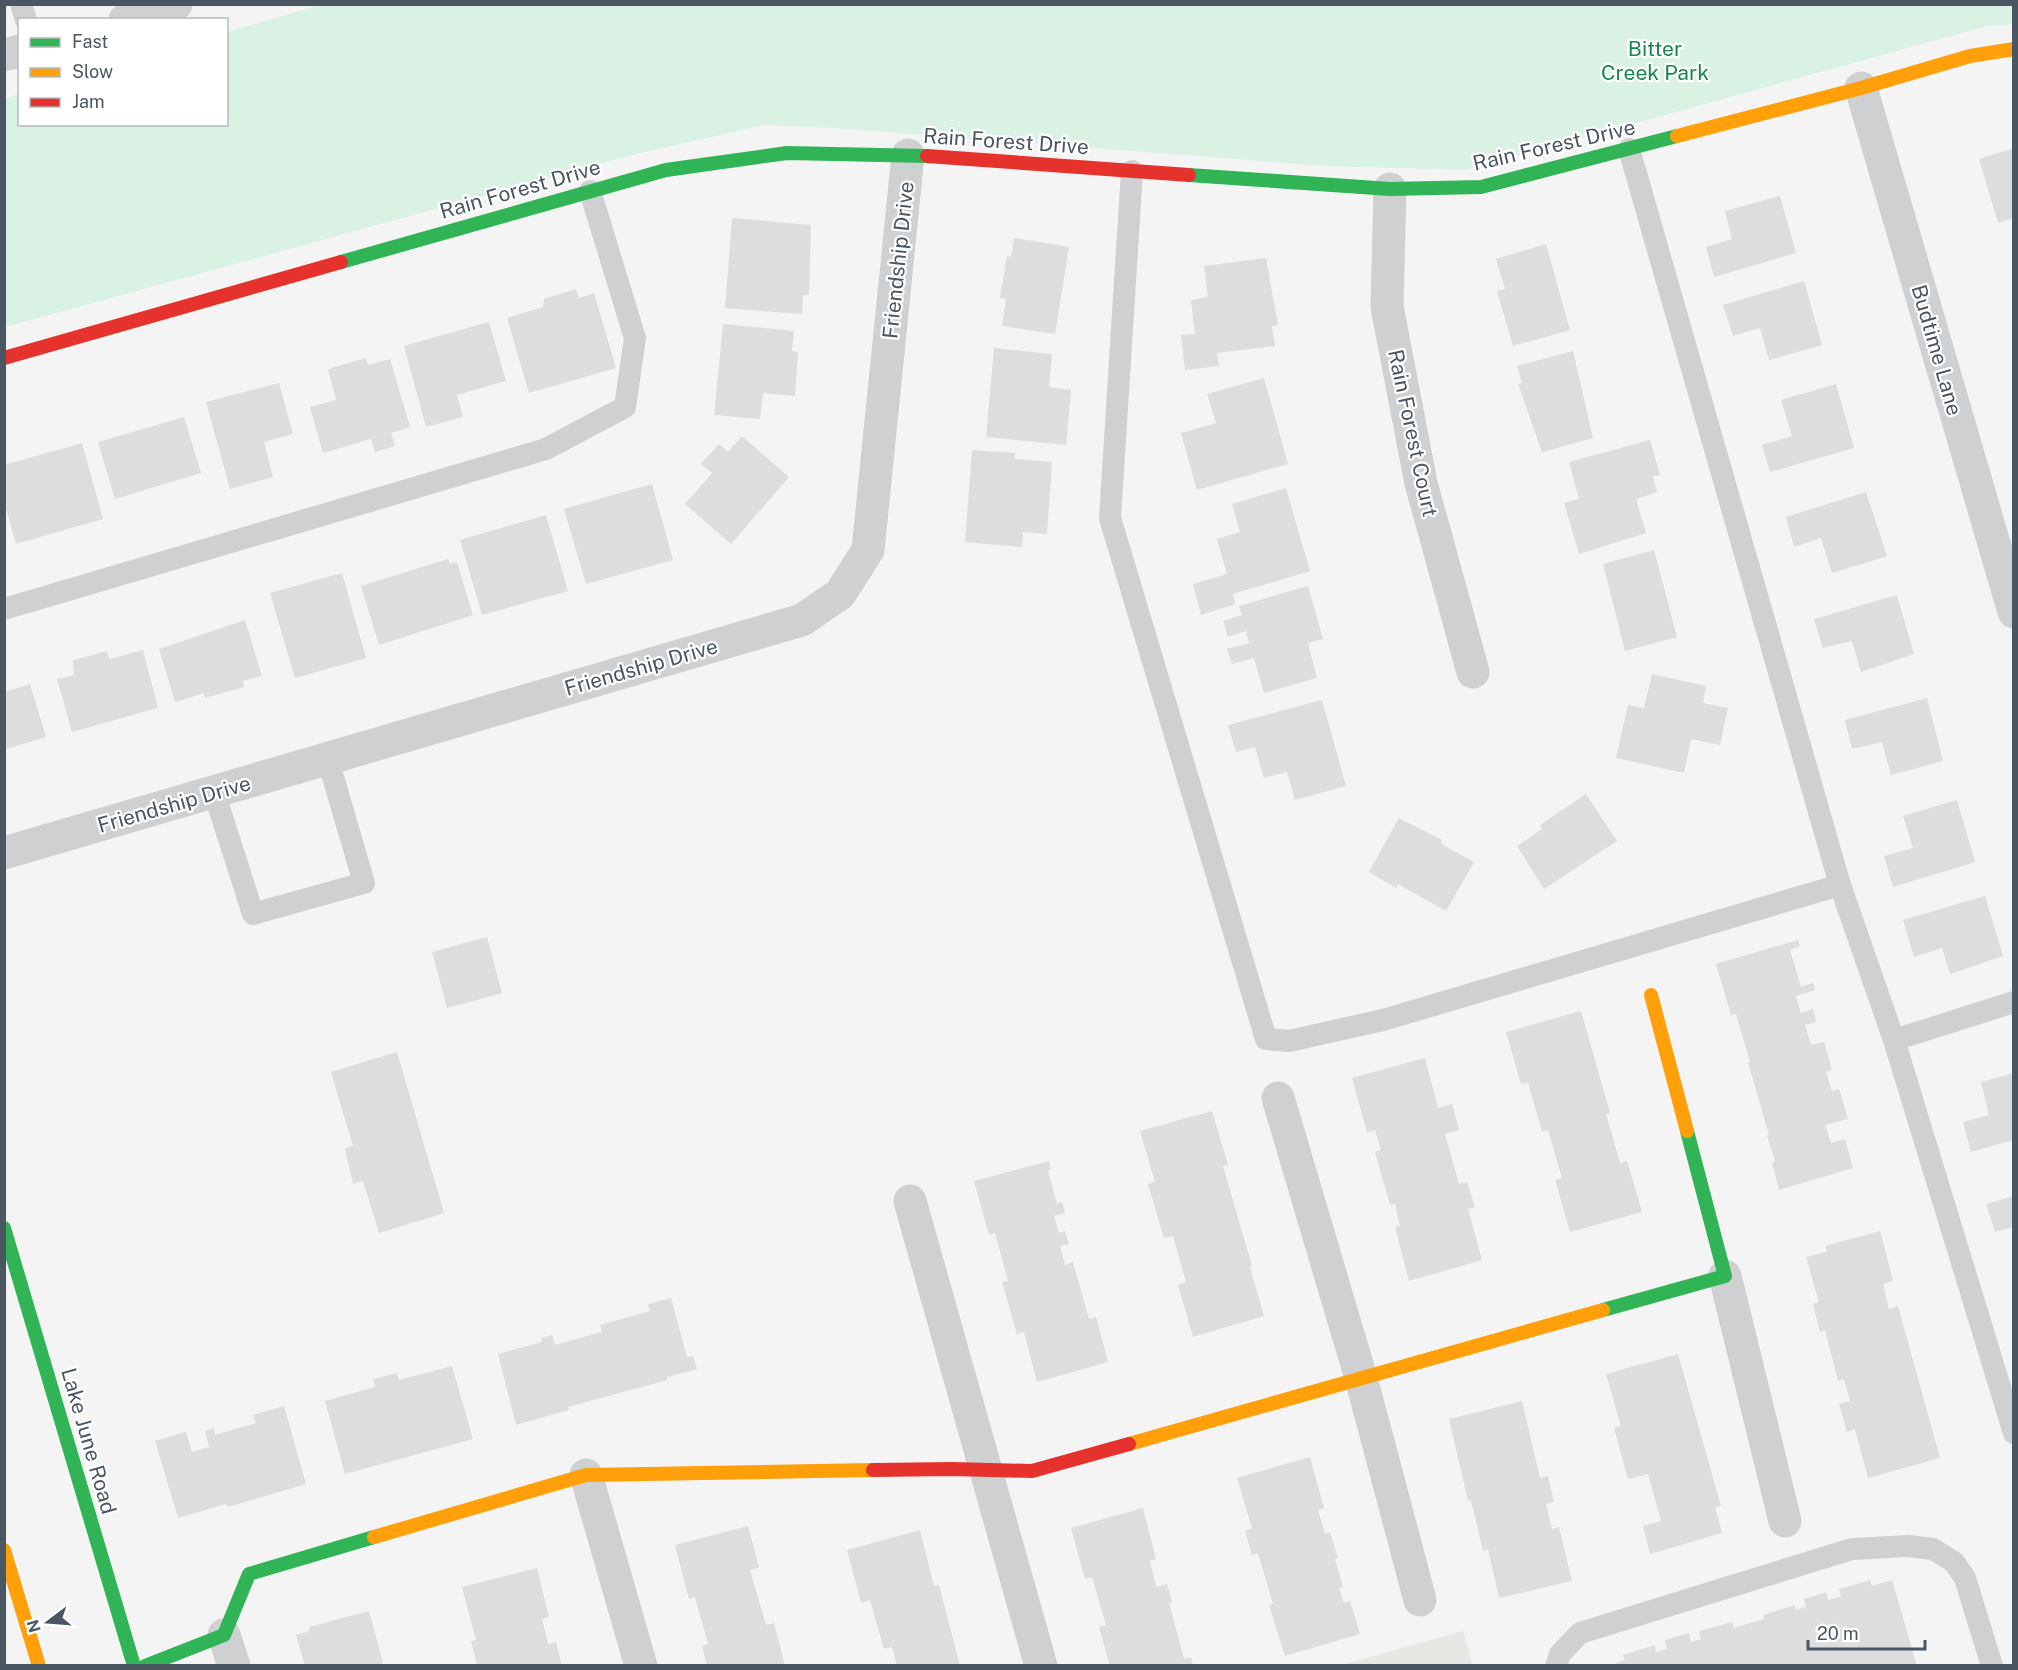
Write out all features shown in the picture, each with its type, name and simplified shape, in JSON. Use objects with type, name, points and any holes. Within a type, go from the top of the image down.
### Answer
[{"type":"street","points":[[131,18],[176,4]]},
{"type":"street","name":"Rain Forest Drive","points":[[4,358],[666,170],[787,153],[908,155],[1390,189],[1481,187],[1861,88],[1970,56],[2013,49]]},
{"type":"street","name":"Budtime Lane","points":[[1861,88],[2013,612]]},
{"type":"street","name":"Friendship Drive","points":[[4,853],[802,620],[840,594],[868,550],[908,155]]},
{"type":"street","name":"Rain Forest Court","points":[[1390,189],[1388,307],[1421,483],[1473,672]]},
{"type":"street","points":[[1650,995],[1725,1276],[1785,1521]]},
{"type":"street","points":[[1278,1098],[1361,1378],[1420,1600]]},
{"type":"street","points":[[910,1201],[1041,1665]]},
{"type":"street","name":"Lake June Road","points":[[4,1228],[134,1665]]},
{"type":"street","points":[[234,1665],[224,1635],[249,1574],[586,1475],[985,1470],[1032,1472],[1725,1276]]},
{"type":"street","points":[[586,1475],[641,1665]]},
{"type":"street","points":[[4,1550],[39,1665]]},
{"type":"street","points":[[144,1665],[224,1635]]},
{"type":"lane","points":[[1629,149],[1839,885],[1894,1040],[2013,1434]]},
{"type":"lane","points":[[1132,171],[1110,518],[1266,1039],[1289,1041],[1383,1020],[1839,885]]},
{"type":"lane","points":[[4,609],[546,449],[625,407],[635,338],[590,191]]},
{"type":"lane","points":[[214,792],[253,914],[364,883],[328,760]]},
{"type":"lane","points":[[1894,1040],[2013,1002]]},
{"type":"lane","points":[[1557,1665],[1560,1654],[1580,1633],[1852,1549],[1908,1546],[1933,1549],[1954,1562],[1965,1578],[1992,1665]]},
{"type":"shaded area","points":[[1463,1631],[1473,1665],[1341,1665]]},
{"type":"green space","name":"Bitter Creek Park","points":[[2013,4],[2014,24],[1987,26],[1466,170],[1326,166],[834,128],[764,125],[636,154],[5,327],[5,99],[18,94],[18,126],[228,126],[228,32],[320,5]]},
{"type":"building","points":[[2014,148],[2014,218],[1998,223],[1979,159]]},
{"type":"building","points":[[1780,196],[1796,253],[1714,277],[1706,247],[1732,239],[1725,211]]},
{"type":"building","points":[[732,218],[811,225],[809,295],[803,295],[802,314],[725,308]]},
{"type":"building","points":[[1014,238],[1069,247],[1055,334],[1002,326],[1006,299],[1000,298],[1007,256],[1011,257]]},
{"type":"building","points":[[1546,244],[1570,330],[1513,346],[1497,291],[1505,289],[1496,259]]},
{"type":"building","points":[[1266,258],[1278,325],[1272,326],[1275,346],[1217,353],[1219,366],[1185,370],[1181,335],[1195,334],[1191,300],[1208,297],[1204,266]]},
{"type":"building","points":[[1804,281],[1822,345],[1769,360],[1760,328],[1733,336],[1723,305]]},
{"type":"building","points":[[576,289],[579,298],[594,293],[616,368],[529,393],[507,318],[543,307],[544,299]]},
{"type":"building","points":[[489,322],[506,381],[457,395],[463,417],[426,427],[404,346]]},
{"type":"building","points":[[723,324],[794,331],[792,351],[798,352],[795,396],[763,393],[760,419],[714,415]]},
{"type":"building","points":[[994,348],[1052,354],[1049,387],[1071,390],[1066,445],[986,437]]},
{"type":"building","points":[[1573,351],[1593,438],[1542,452],[1518,384],[1522,383],[1517,366]]},
{"type":"building","points":[[366,358],[368,365],[390,359],[410,427],[391,433],[395,446],[375,452],[371,439],[323,453],[310,407],[336,400],[328,369]]},
{"type":"building","points":[[1264,378],[1288,464],[1197,490],[1181,433],[1216,423],[1207,394]]},
{"type":"building","points":[[279,383],[293,434],[264,442],[273,477],[230,489],[206,402]]},
{"type":"building","points":[[1836,384],[1854,448],[1770,472],[1762,445],[1792,436],[1781,400]]},
{"type":"building","points":[[184,417],[201,473],[115,499],[98,442]]},
{"type":"building","points":[[742,436],[789,477],[731,544],[685,504],[712,473],[701,464],[719,444],[728,452]]},
{"type":"building","points":[[1650,440],[1660,475],[1653,476],[1657,492],[1636,499],[1646,533],[1579,554],[1564,503],[1579,499],[1569,462]]},
{"type":"building","points":[[82,443],[103,519],[16,544],[4,501],[4,465]]},
{"type":"building","points":[[972,450],[1015,453],[1015,459],[1052,462],[1047,534],[1023,532],[1022,547],[965,542]]},
{"type":"building","points":[[652,484],[673,560],[586,584],[564,509]]},
{"type":"building","points":[[1286,488],[1310,571],[1233,594],[1235,604],[1201,615],[1193,584],[1227,574],[1217,539],[1240,532],[1232,504]]},
{"type":"building","points":[[1866,492],[1887,556],[1832,573],[1821,538],[1794,547],[1786,517]]},
{"type":"building","points":[[546,515],[568,591],[482,615],[460,540]]},
{"type":"building","points":[[1654,550],[1677,637],[1625,651],[1603,564]]},
{"type":"building","points":[[448,559],[450,564],[457,562],[473,615],[379,645],[361,586]]},
{"type":"building","points":[[342,573],[366,658],[295,678],[270,593]]},
{"type":"building","points":[[1308,586],[1323,639],[1308,643],[1317,678],[1264,693],[1254,658],[1232,664],[1227,649],[1249,643],[1246,631],[1228,637],[1223,621],[1242,615],[1239,606]]},
{"type":"building","points":[[1897,595],[1914,654],[1861,672],[1852,641],[1823,648],[1814,619]]},
{"type":"building","points":[[245,620],[262,676],[243,681],[244,687],[205,698],[204,693],[175,702],[159,649]]},
{"type":"building","points":[[143,650],[158,708],[72,732],[57,679],[74,675],[73,660],[107,651],[109,659]]},
{"type":"building","points":[[1652,674],[1706,686],[1703,703],[1728,708],[1720,745],[1691,739],[1684,773],[1616,758],[1628,705],[1644,708]]},
{"type":"building","points":[[30,684],[46,737],[4,750],[4,692]]},
{"type":"building","points":[[1927,698],[1943,761],[1891,775],[1882,742],[1852,749],[1845,720]]},
{"type":"building","points":[[1322,700],[1346,786],[1295,800],[1287,772],[1264,778],[1255,747],[1236,752],[1228,725]]},
{"type":"building","points":[[1586,794],[1617,841],[1544,889],[1517,846],[1542,829],[1540,825]]},
{"type":"building","points":[[1957,800],[1975,862],[1893,887],[1884,856],[1913,848],[1903,816]]},
{"type":"building","points":[[1399,818],[1442,840],[1441,844],[1474,862],[1446,911],[1398,884],[1396,888],[1369,872]]},
{"type":"building","points":[[1985,896],[2003,956],[1950,974],[1942,948],[1914,957],[1903,920]]},
{"type":"building","points":[[487,937],[502,993],[447,1008],[432,952]]},
{"type":"building","points":[[1798,940],[1800,946],[1790,950],[1801,987],[1813,983],[1815,990],[1796,996],[1801,1013],[1813,1009],[1816,1022],[1805,1025],[1811,1045],[1824,1042],[1832,1070],[1826,1072],[1832,1091],[1839,1089],[1848,1119],[1825,1125],[1831,1143],[1845,1139],[1853,1168],[1779,1190],[1772,1162],[1775,1161],[1748,1062],[1750,1062],[1736,1014],[1731,1015],[1716,964]]},
{"type":"building","points":[[1581,1011],[1610,1113],[1606,1114],[1620,1163],[1627,1161],[1642,1212],[1570,1232],[1555,1180],[1562,1178],[1548,1130],[1542,1132],[1528,1082],[1521,1084],[1506,1032]]},
{"type":"building","points":[[397,1052],[444,1213],[379,1233],[363,1181],[353,1184],[345,1148],[353,1146],[331,1072]]},
{"type":"building","points":[[1425,1058],[1438,1108],[1452,1104],[1459,1130],[1445,1134],[1459,1184],[1467,1182],[1475,1207],[1468,1209],[1482,1260],[1409,1281],[1395,1227],[1400,1226],[1395,1204],[1390,1205],[1375,1152],[1381,1150],[1375,1130],[1367,1132],[1352,1078]]},
{"type":"building","points":[[2014,1073],[2014,1140],[1971,1152],[1963,1122],[1989,1115],[1981,1082]]},
{"type":"building","points":[[1212,1111],[1228,1165],[1223,1166],[1264,1316],[1193,1337],[1178,1285],[1186,1282],[1173,1236],[1164,1238],[1148,1184],[1155,1182],[1140,1131]]},
{"type":"building","points":[[1049,1161],[1051,1169],[1048,1170],[1057,1204],[1062,1202],[1065,1213],[1054,1216],[1059,1233],[1065,1231],[1069,1244],[1060,1246],[1065,1265],[1073,1262],[1089,1319],[1096,1317],[1108,1362],[1037,1382],[1024,1332],[1017,1334],[1002,1282],[1008,1281],[995,1233],[989,1235],[974,1181]]},
{"type":"building","points":[[2014,1196],[2014,1227],[1995,1232],[1986,1204]]},
{"type":"building","points":[[1880,1231],[1893,1281],[1883,1284],[1889,1309],[1898,1306],[1940,1458],[1868,1478],[1855,1429],[1847,1432],[1839,1404],[1850,1401],[1844,1379],[1838,1381],[1825,1330],[1820,1332],[1813,1304],[1819,1302],[1806,1257],[1827,1252],[1825,1246]]},
{"type":"building","points":[[671,1298],[687,1357],[693,1356],[697,1369],[667,1377],[667,1380],[568,1407],[569,1410],[516,1425],[498,1354],[542,1342],[541,1338],[552,1335],[555,1345],[602,1332],[600,1325],[650,1311],[648,1304]]},
{"type":"building","points":[[1678,1354],[1721,1506],[1715,1507],[1722,1533],[1650,1554],[1643,1526],[1661,1521],[1648,1474],[1628,1479],[1614,1428],[1621,1426],[1606,1374]]},
{"type":"building","points":[[452,1366],[473,1439],[345,1474],[325,1401],[375,1387],[373,1379],[397,1373],[399,1380]]},
{"type":"building","points":[[1522,1401],[1540,1478],[1548,1476],[1554,1502],[1546,1504],[1552,1529],[1559,1527],[1572,1581],[1499,1598],[1488,1549],[1483,1551],[1471,1500],[1468,1501],[1449,1419]]},
{"type":"building","points":[[284,1406],[306,1484],[228,1507],[226,1504],[178,1518],[155,1441],[186,1432],[192,1452],[209,1447],[205,1431],[214,1428],[215,1435],[256,1423],[253,1415]]},
{"type":"building","points":[[1310,1457],[1324,1508],[1318,1510],[1325,1534],[1330,1532],[1338,1558],[1335,1559],[1343,1587],[1339,1588],[1344,1603],[1350,1601],[1360,1634],[1285,1656],[1269,1605],[1273,1604],[1258,1553],[1252,1555],[1245,1531],[1252,1528],[1237,1478]]},
{"type":"building","points":[[1143,1508],[1156,1559],[1150,1561],[1156,1587],[1167,1584],[1172,1602],[1169,1603],[1184,1659],[1191,1657],[1193,1666],[1110,1666],[1099,1627],[1106,1625],[1092,1577],[1085,1579],[1071,1528]]},
{"type":"building","points":[[748,1526],[759,1567],[750,1570],[766,1625],[774,1623],[785,1666],[707,1666],[702,1646],[708,1644],[695,1597],[689,1599],[675,1545]]},
{"type":"building","points":[[920,1530],[934,1586],[939,1585],[960,1666],[897,1666],[892,1647],[884,1649],[870,1600],[861,1603],[847,1550]]},
{"type":"building","points":[[537,1568],[549,1617],[542,1619],[548,1644],[556,1642],[562,1666],[477,1666],[471,1641],[476,1640],[462,1587]]},
{"type":"building","points":[[1870,1580],[1872,1586],[1892,1580],[1917,1666],[1609,1666],[1625,1660],[1623,1655],[1655,1645],[1656,1652],[1667,1649],[1665,1640],[1689,1633],[1691,1642],[1701,1639],[1699,1631],[1732,1622],[1734,1628],[1764,1619],[1763,1615],[1795,1605],[1796,1610],[1806,1607],[1804,1599],[1826,1592],[1828,1600],[1841,1597],[1839,1589]]},
{"type":"building","points":[[369,1611],[383,1663],[375,1666],[305,1666],[296,1635],[310,1631],[309,1627]]},
{"type":"traffic: fast","points":[[1189,175],[1390,189],[1481,187],[1677,136]]},
{"type":"traffic: fast","points":[[341,262],[666,170],[787,153],[927,156]]},
{"type":"traffic: fast","points":[[1603,1310],[1725,1276],[1687,1131]]},
{"type":"traffic: fast","points":[[4,1228],[134,1666]]},
{"type":"traffic: fast","points":[[145,1666],[224,1635],[249,1574],[374,1537]]},
{"type":"traffic: slow","points":[[1677,136],[1861,88],[1970,56],[2014,49]]},
{"type":"traffic: slow","points":[[1651,995],[1687,1131]]},
{"type":"traffic: slow","points":[[1129,1444],[1603,1310]]},
{"type":"traffic: slow","points":[[374,1537],[586,1475],[873,1470]]},
{"type":"traffic: slow","points":[[4,1550],[39,1666]]},
{"type":"traffic: jam","points":[[927,156],[1189,175]]},
{"type":"traffic: jam","points":[[4,358],[341,262]]},
{"type":"traffic: jam","points":[[873,1470],[1032,1471],[1129,1444]]}]
